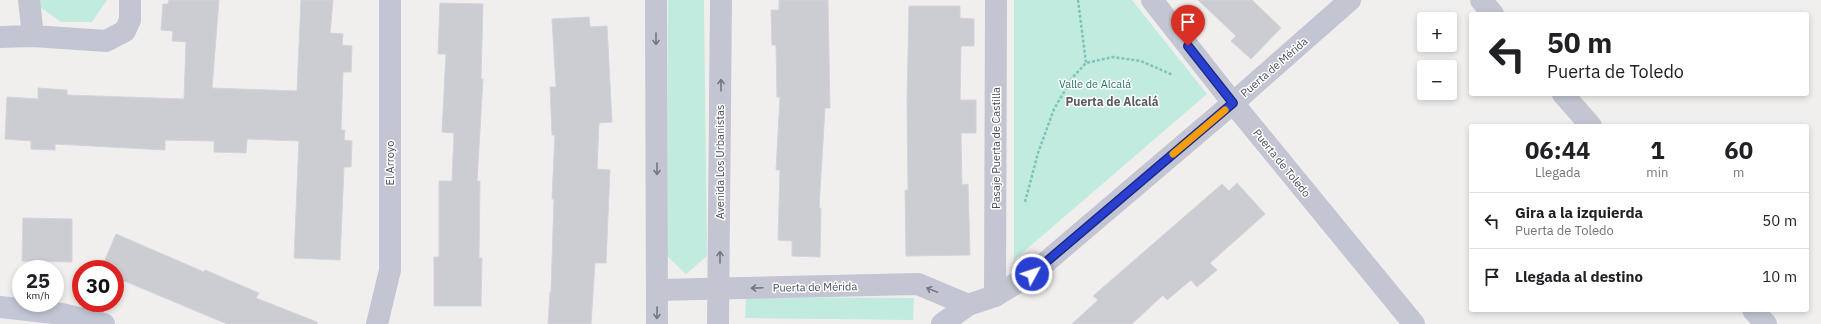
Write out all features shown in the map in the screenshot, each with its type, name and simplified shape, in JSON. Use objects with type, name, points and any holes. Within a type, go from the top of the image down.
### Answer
[{"type":"street","points":[[29,0],[33,36]]},
{"type":"street","points":[[0,37],[33,36],[106,41],[125,31],[130,20],[130,0]]},
{"type":"street","name":"El Arroyo","points":[[377,324],[390,270],[390,0]]},
{"type":"street","points":[[656,0],[657,324]]},
{"type":"street","name":"Avenida Los Urbanistas","points":[[718,324],[720,289],[721,0]]},
{"type":"street","name":"Pasaje Puerta de Castilla","points":[[995,296],[996,0]]},
{"type":"street","name":"Puerta de Toledo","points":[[1152,0],[1233,103],[1414,324]]},
{"type":"street","name":"Puerta de Mérida","points":[[942,324],[968,305],[995,296],[1032,274],[1233,103],[1350,0]]},
{"type":"street","points":[[1481,0],[1491,12]]},
{"type":"street","points":[[1565,96],[1589,124]]},
{"type":"street","name":"Puerta de Mérida","points":[[657,290],[918,284],[968,305]]},
{"type":"street","points":[[0,307],[62,314],[104,324]]},
{"type":"street","points":[[1755,312],[1766,324]]},
{"type":"path","points":[[1078,0],[1086,63]]},
{"type":"path","points":[[1025,203],[1038,153],[1054,109],[1073,77],[1086,63],[1113,56],[1141,61],[1175,76]]},
{"type":"green space","points":[[38,0],[107,0],[92,22],[61,22],[40,7]]},
{"type":"green space","points":[[668,0],[704,0],[707,256],[686,274],[667,256]]},
{"type":"green space","name":"Valle de Alcalá","points":[[1014,0],[1132,0],[1207,94],[1014,260]]},
{"type":"green space","points":[[746,297],[914,298],[913,320],[745,318]]},
{"type":"building","points":[[169,0],[219,0],[212,88],[297,91],[301,0],[333,0],[330,33],[343,34],[342,45],[352,46],[351,72],[343,72],[341,130],[345,130],[344,140],[352,141],[351,167],[344,167],[340,260],[294,258],[299,141],[247,139],[246,153],[214,152],[214,141],[165,140],[165,150],[55,144],[55,150],[31,149],[31,141],[5,139],[7,97],[38,99],[38,88],[67,90],[67,95],[184,99],[186,42],[172,41],[173,31],[161,30],[163,4],[168,4]]},
{"type":"building","points":[[779,0],[828,0],[830,108],[825,108],[819,208],[821,208],[820,257],[792,256],[792,241],[778,240],[780,170],[776,170],[780,97],[777,97],[776,45],[772,45],[771,10],[779,10]]},
{"type":"building","points":[[1198,0],[1252,0],[1281,28],[1251,59],[1231,41],[1236,36]]},
{"type":"building","points":[[440,3],[483,4],[481,79],[483,79],[477,181],[480,181],[479,258],[482,258],[481,306],[434,306],[434,257],[439,257],[439,181],[452,181],[454,133],[442,132],[446,54],[438,54]]},
{"type":"building","points":[[909,6],[960,6],[960,18],[974,19],[974,46],[961,46],[960,100],[976,100],[976,133],[961,133],[962,185],[968,184],[970,255],[906,256],[905,190],[908,190],[907,101]]},
{"type":"building","points":[[589,17],[590,27],[607,26],[612,122],[599,123],[597,169],[610,170],[606,263],[595,263],[591,324],[548,324],[551,292],[554,199],[552,199],[555,135],[552,135],[550,87],[556,87],[552,19]]},
{"type":"building","points":[[1237,183],[1265,214],[1210,263],[1217,270],[1197,287],[1191,280],[1167,300],[1163,295],[1132,324],[1072,324],[1098,300],[1093,296],[1222,184],[1229,191]]},
{"type":"building","points":[[23,218],[72,219],[72,262],[64,262],[64,260],[22,260]]},
{"type":"building","points":[[116,234],[204,272],[205,270],[259,293],[256,298],[317,322],[317,324],[227,324],[124,281],[124,260],[105,260]]},
{"type":"slow traffic","points":[[1173,154],[1225,110]]},
{"type":"district","name":"Puerta de Alcalá","points":[[1112,102]]},
{"type":"route","points":[[1032,274],[1233,103],[1188,46]]}]
